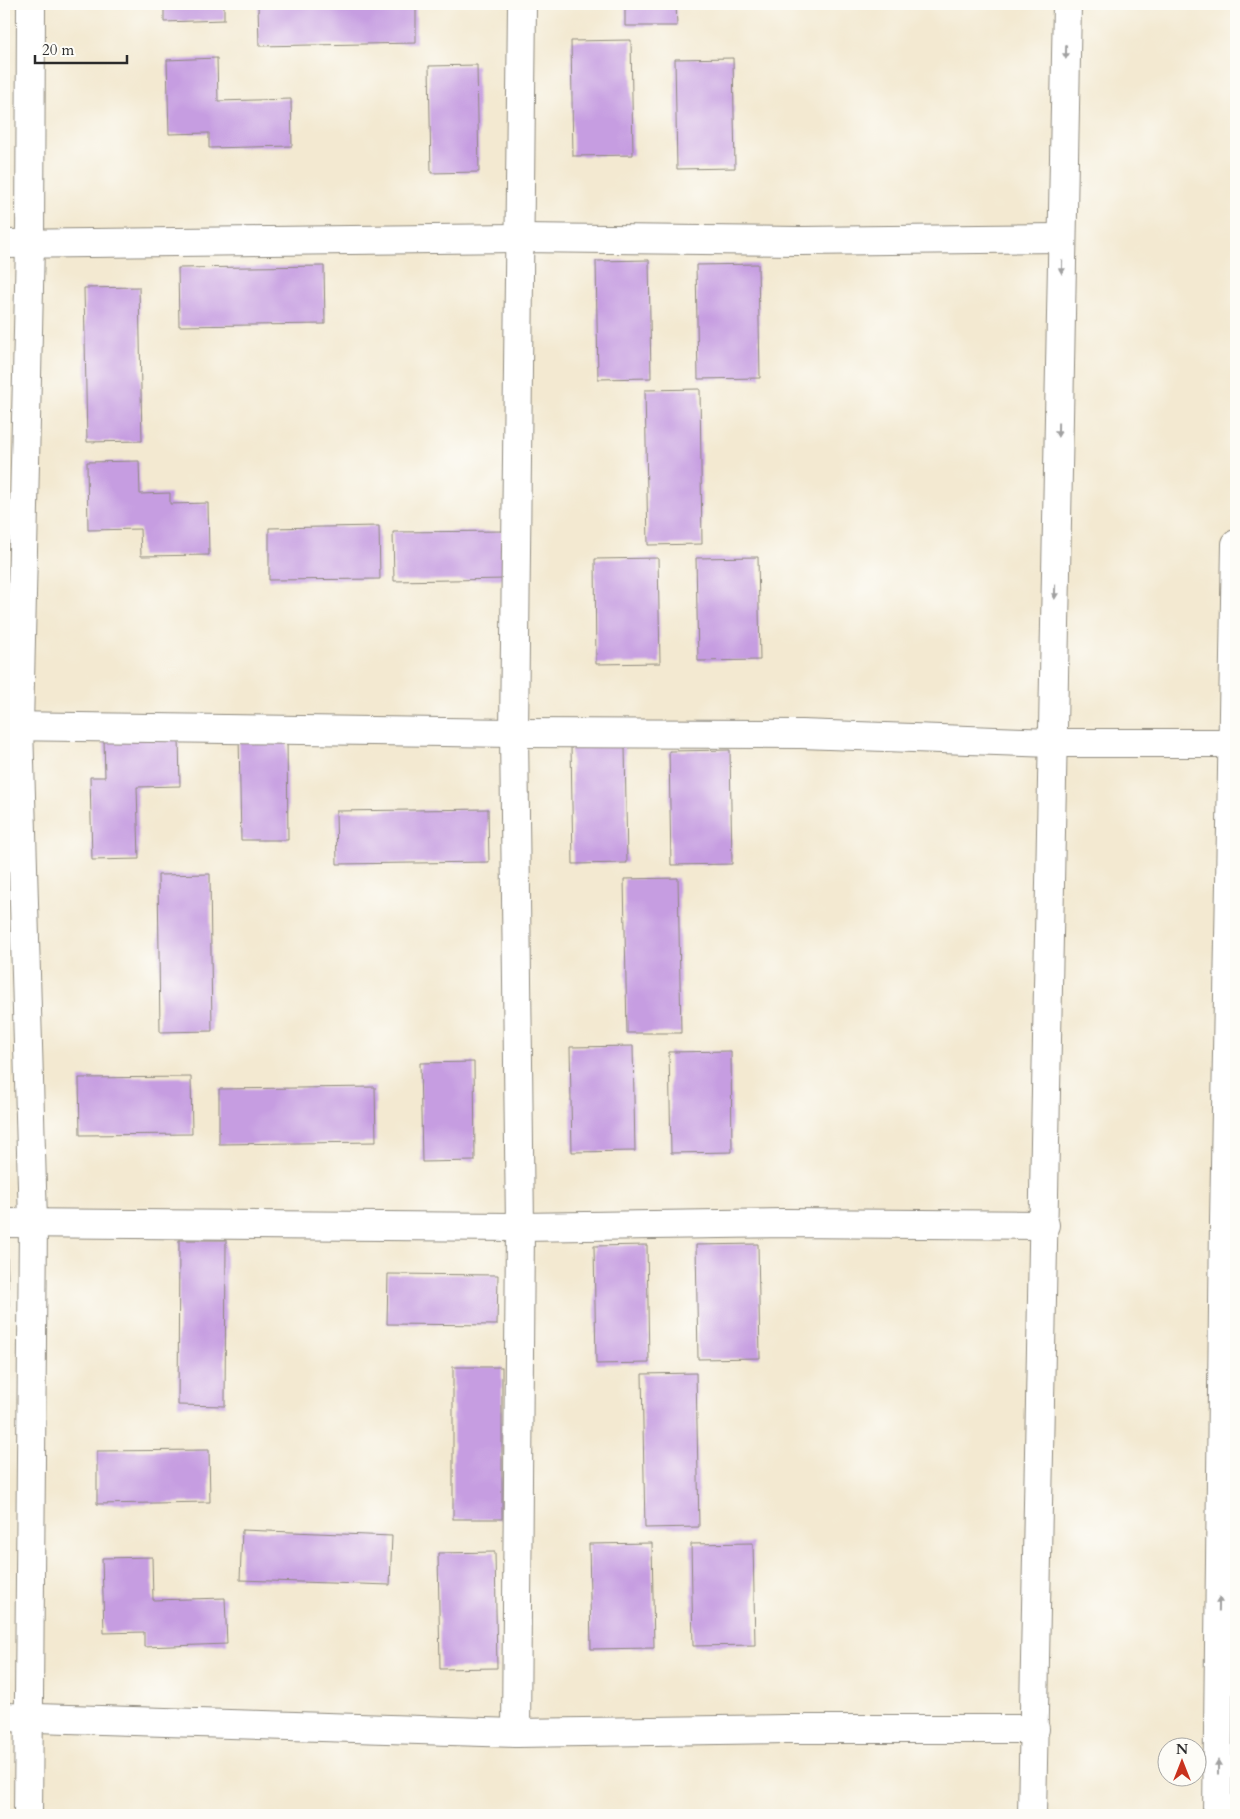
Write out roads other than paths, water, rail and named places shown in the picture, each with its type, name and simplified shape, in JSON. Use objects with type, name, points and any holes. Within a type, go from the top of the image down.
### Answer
[{"type":"main road","points":[[28,1815],[17,1717],[33,1222],[12,726],[17,244],[31,4]]},
{"type":"main road","points":[[516,1733],[520,1227],[514,733],[522,4]]},
{"type":"main road","points":[[1032,1815],[1045,1225],[1052,743],[1067,4]]},
{"type":"main road","points":[[17,244],[518,238],[800,241],[1062,238]]},
{"type":"main road","points":[[1217,1815],[1227,1713],[1236,544]]},
{"type":"main road","points":[[12,726],[514,733],[800,734],[1052,743],[1235,743]]},
{"type":"main road","points":[[4,1223],[520,1227],[784,1223],[1045,1225]]},
{"type":"main road","points":[[17,1717],[516,1733],[786,1729],[1034,1729]]}]
